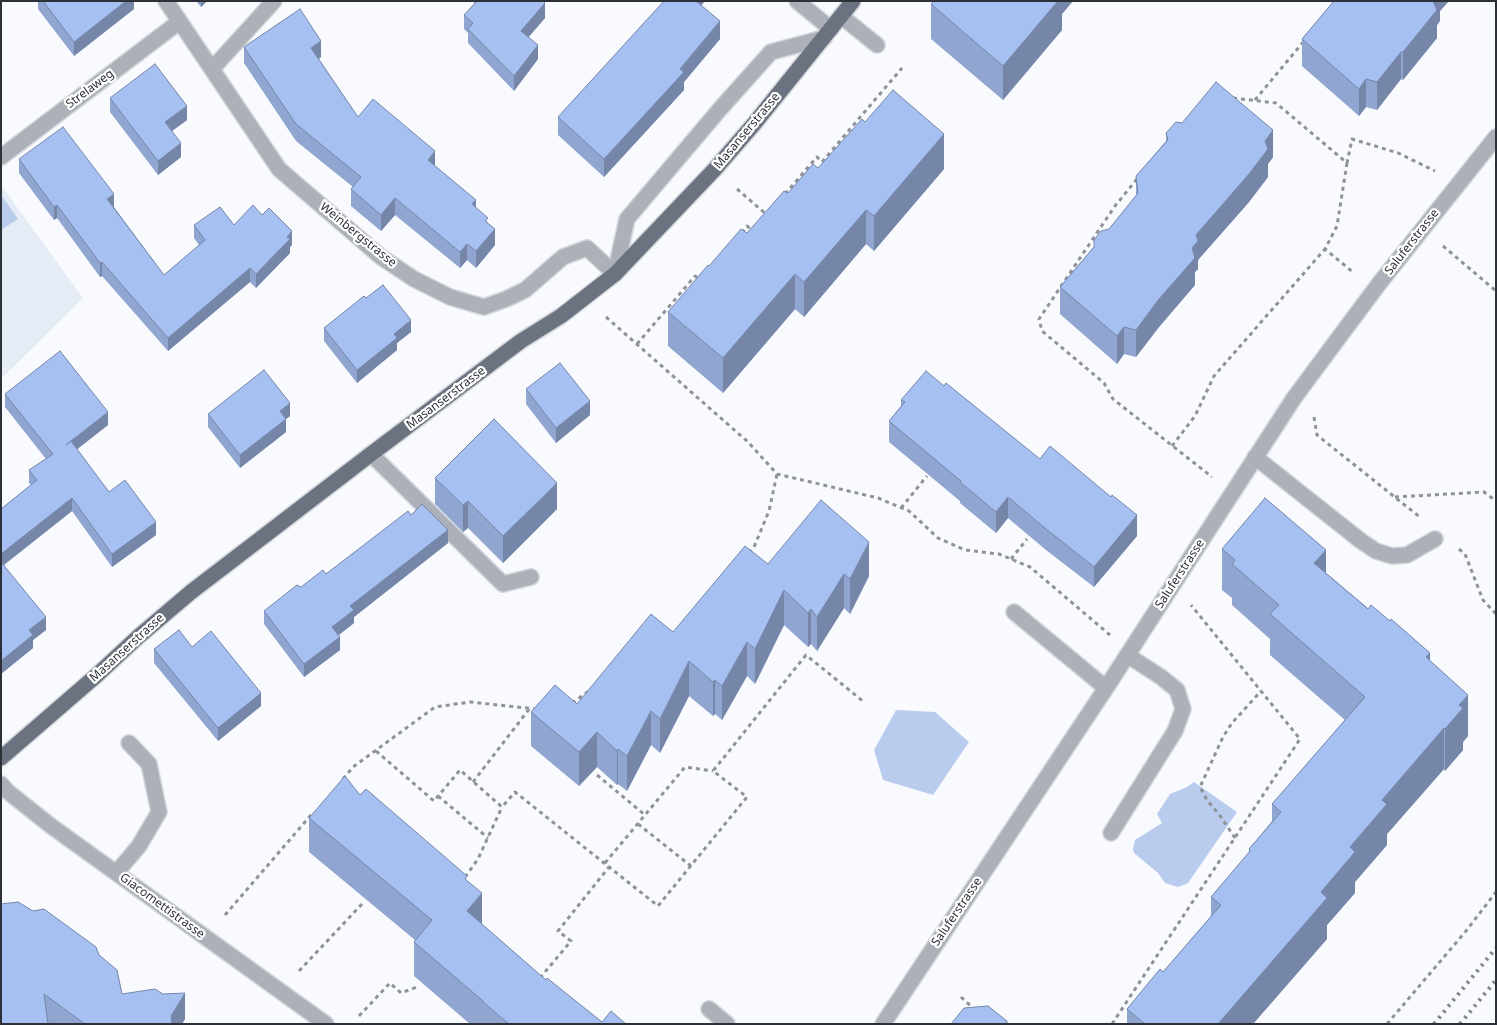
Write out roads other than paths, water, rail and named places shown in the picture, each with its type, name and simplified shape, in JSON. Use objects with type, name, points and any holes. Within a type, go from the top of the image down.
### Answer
[{"type":"main road","name":"Masanserstrasse","points":[[1,758],[190,592],[521,342],[561,316],[614,274],[715,169],[754,124],[853,1]]},
{"type":"street","name":"Weinbergstrasse","points":[[166,1],[279,169],[381,257],[414,279],[450,296],[484,307],[525,290],[563,257],[587,248],[614,274]]},
{"type":"street","points":[[212,69],[274,1]]},
{"type":"street","points":[[614,274],[627,219],[752,73],[771,52],[827,33],[797,1]]},
{"type":"street","points":[[842,16],[877,45]]},
{"type":"street","name":"Strelaweg","points":[[1,157],[180,22]]},
{"type":"street","name":"Saluferstrasse","points":[[883,1024],[1106,688],[1294,398],[1378,285],[1496,137]]},
{"type":"street","points":[[371,454],[504,584],[531,577]]},
{"type":"street","points":[[1255,457],[1376,551],[1392,556],[1407,555],[1435,539]]},
{"type":"street","points":[[1014,612],[1106,688]]},
{"type":"street","points":[[1111,832],[1175,731],[1183,709],[1177,690],[1161,677],[1126,655]]},
{"type":"street","points":[[116,873],[139,846],[158,812],[149,764],[129,743]]},
{"type":"street","name":"Giacomettistrasse","points":[[1,784],[7,791],[51,826],[326,1024]]},
{"type":"street","points":[[708,1009],[727,1024]]},
{"type":"railway","points":[[1434,1024],[1496,948]]},
{"type":"railway","points":[[1460,1024],[1496,980]]}]
